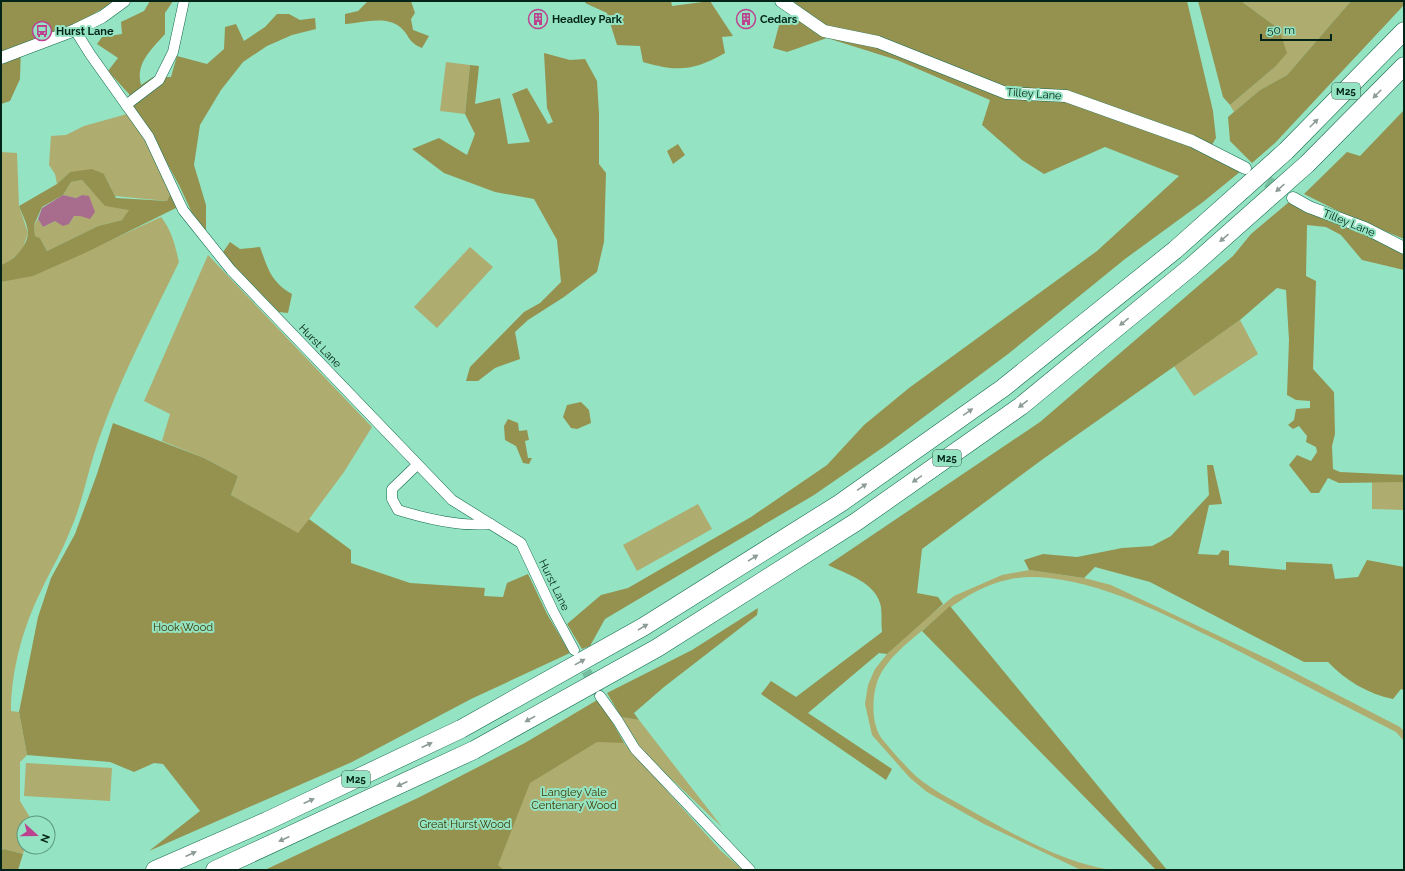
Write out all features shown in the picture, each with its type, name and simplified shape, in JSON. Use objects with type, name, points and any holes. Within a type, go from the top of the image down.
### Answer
[{"type":"highway","name":"M25","points":[[155,870],[267,821],[461,729],[643,627],[838,504],[1003,388],[1175,250],[1286,151],[1404,31]]},
{"type":"highway","name":"M25","points":[[215,870],[474,750],[657,648],[856,522],[1021,406],[1192,266],[1307,164],[1404,66]]},
{"type":"street","points":[[1,58],[75,30],[102,17],[124,1]]},
{"type":"street","points":[[126,105],[159,80],[173,52],[184,1]]},
{"type":"street","name":"Tilley Lane","points":[[782,1],[824,31],[878,42],[1006,93],[1066,96],[1192,141],[1245,168]]},
{"type":"street","name":"Hurst Lane","points":[[75,30],[90,54],[149,137],[183,210],[231,270],[452,500],[521,543],[553,611],[574,650]]},
{"type":"street","name":"Tilley Lane","points":[[1293,198],[1309,207],[1365,228],[1404,248]]},
{"type":"street","points":[[417,465],[392,490],[392,499],[398,510],[475,526],[491,524]]},
{"type":"street","points":[[600,696],[626,733],[635,749],[750,870]]},
{"type":"green space","points":[[1,1],[115,1],[69,29],[21,46],[20,79],[10,101],[1,104]]},
{"type":"green space","points":[[150,1],[173,1],[165,13],[165,34],[150,51],[140,70],[141,85],[153,77],[171,77],[177,56],[207,64],[224,49],[225,27],[236,24],[244,41],[265,27],[277,14],[289,14],[300,20],[315,18],[316,29],[292,35],[267,46],[243,62],[221,90],[200,125],[194,165],[206,205],[206,230],[192,213],[180,187],[149,130],[136,113],[129,94],[108,71],[118,58],[97,44],[102,37],[122,34],[121,22],[144,11]]},
{"type":"green space","points":[[368,1],[411,1],[415,13],[411,19],[413,30],[429,36],[422,48],[411,41],[400,27],[388,21],[345,24],[345,14],[358,11]]},
{"type":"green space","points":[[586,1],[671,1],[672,6],[710,1],[733,36],[722,37],[725,53],[704,63],[685,68],[655,65],[643,62],[640,46],[617,45],[607,13],[585,3]]},
{"type":"green space","points":[[794,1],[1187,1],[1213,111],[1216,138],[1207,153],[1241,171],[1203,202],[1125,259],[1008,354],[885,446],[814,495],[605,619],[590,646],[582,649],[567,624],[601,595],[628,588],[751,517],[827,465],[864,425],[909,388],[1097,251],[1179,176],[1105,147],[1044,174],[1022,160],[982,125],[990,100],[897,60],[827,38],[787,52],[773,48],[779,25],[796,20],[801,12]]},
{"type":"green space","points":[[1198,1],[1241,1],[1279,29],[1287,53],[1275,67],[1230,105],[1223,97]]},
{"type":"green space","points":[[1241,1],[1351,1],[1287,75],[1260,90],[1234,112],[1230,105],[1275,67],[1279,29]]},
{"type":"green space","points":[[1351,1],[1404,1],[1404,5],[1275,143],[1252,163],[1230,141],[1228,117],[1260,90],[1287,75]]},
{"type":"green space","points":[[544,53],[570,60],[585,59],[597,81],[599,114],[599,164],[606,173],[604,242],[597,272],[564,297],[528,320],[515,332],[520,359],[495,368],[478,381],[466,381],[470,367],[524,312],[540,303],[561,282],[557,240],[534,199],[495,192],[444,173],[412,149],[439,138],[467,155],[475,134],[465,114],[470,65],[479,66],[475,104],[500,98],[508,144],[530,142],[512,94],[527,88],[548,124],[553,122],[547,108]]},
{"type":"green space","points":[[446,62],[470,65],[465,114],[440,111]]},
{"type":"green space","points":[[1404,110],[1404,239],[1344,214],[1304,194],[1347,152],[1360,156]]},
{"type":"green space","points":[[127,114],[147,142],[172,190],[167,201],[115,196],[104,174],[70,172],[57,184],[55,174],[49,165],[51,136],[66,135],[84,126]]},
{"type":"green space","points":[[678,144],[685,155],[673,164],[667,151]]},
{"type":"green space","points":[[1,152],[17,153],[19,206],[28,233],[22,250],[7,263],[1,265]]},
{"type":"green space","points":[[92,169],[104,174],[116,198],[167,201],[172,190],[178,207],[85,253],[33,276],[1,282],[1,265],[19,253],[27,238],[27,227],[19,206],[57,184],[70,172]],"holes":[[[82,180],[105,206],[129,210],[122,220],[98,226],[47,251],[40,238],[35,236],[34,225],[42,207],[63,195],[71,182]]]},
{"type":"green space","points":[[82,180],[91,190],[130,210],[122,220],[98,226],[47,251],[40,238],[35,236],[34,225],[38,219],[43,227],[55,221],[69,224],[74,216],[79,216],[82,195],[76,198],[63,195],[71,182]]},
{"type":"green space","points":[[1289,202],[1370,236],[1404,253],[1404,270],[1362,260],[1341,235],[1326,227],[1307,225],[1306,276],[1316,281],[1313,369],[1334,392],[1335,434],[1332,446],[1333,469],[1340,472],[1404,475],[1404,482],[1339,483],[1328,478],[1319,493],[1311,493],[1289,465],[1297,455],[1311,461],[1317,452],[1316,447],[1306,442],[1307,436],[1299,426],[1293,429],[1288,425],[1294,420],[1296,409],[1310,408],[1310,401],[1296,400],[1287,395],[1289,340],[1286,290],[1277,288],[1240,320],[1043,459],[922,549],[917,593],[938,597],[943,604],[887,654],[879,653],[808,713],[892,769],[886,780],[761,694],[771,681],[796,697],[882,632],[881,607],[874,592],[860,580],[828,565],[1040,422],[1233,256],[1251,234]]},
{"type":"green space","points":[[161,217],[170,233],[179,262],[136,349],[116,394],[95,450],[75,520],[35,605],[19,650],[13,680],[11,711],[19,712],[27,755],[20,762],[20,801],[29,815],[16,815],[16,852],[4,849],[1,850],[1,282],[39,273]]},
{"type":"green space","points":[[230,242],[240,249],[260,247],[268,268],[275,280],[279,285],[292,294],[288,313],[279,312],[233,265],[223,252]]},
{"type":"green space","points":[[470,247],[493,267],[437,328],[414,307]]},
{"type":"green space","points":[[208,255],[372,427],[344,472],[298,534],[231,495],[238,476],[204,458],[162,441],[170,414],[144,401]]},
{"type":"green space","points":[[1240,320],[1258,354],[1194,396],[1174,366]]},
{"type":"green space","points":[[581,402],[589,410],[591,423],[577,429],[571,428],[563,417],[567,405]]},
{"type":"green space","points":[[508,419],[518,423],[519,431],[527,430],[529,440],[525,441],[528,458],[532,458],[529,464],[523,463],[516,446],[505,440],[504,426]]},
{"type":"green space","name":"Hook Wood","points":[[113,423],[204,458],[238,476],[231,495],[298,533],[309,519],[351,550],[351,563],[410,583],[485,588],[484,596],[503,597],[507,583],[528,574],[547,614],[570,653],[471,699],[352,762],[149,851],[200,811],[163,764],[154,763],[134,772],[110,762],[27,755],[19,712],[38,617],[51,578],[75,534],[97,474]]},
{"type":"green space","points":[[1207,465],[1213,465],[1222,504],[1209,505],[1198,554],[1218,555],[1222,550],[1229,551],[1229,565],[1286,570],[1286,562],[1332,564],[1335,579],[1358,577],[1367,560],[1404,567],[1404,690],[1401,689],[1393,699],[1375,694],[1349,680],[1328,662],[1304,662],[1150,582],[1095,567],[1084,578],[1029,570],[1024,560],[1043,554],[1077,557],[1122,548],[1152,546],[1171,536],[1209,495]]},
{"type":"green space","points":[[1372,481],[1404,482],[1404,510],[1372,509]]},
{"type":"green space","points":[[698,504],[712,529],[637,571],[623,545]]},
{"type":"green space","points":[[1029,570],[1084,578],[1111,585],[1272,661],[1400,727],[1404,731],[1404,741],[1396,732],[1219,641],[1131,600],[1085,585],[1037,577],[1022,577],[993,584],[966,597],[941,614],[906,644],[884,668],[876,686],[874,698],[873,705],[875,724],[880,736],[887,746],[908,769],[935,790],[1038,846],[1075,861],[1094,867],[1112,870],[1081,870],[984,824],[927,792],[910,778],[872,735],[865,704],[868,685],[875,669],[887,654],[924,620],[954,596],[1002,575]]},
{"type":"green space","points":[[950,606],[1167,870],[1156,870],[922,631]]},
{"type":"green space","points":[[758,608],[757,615],[664,687],[634,713],[639,720],[621,717],[607,693],[692,650]]},
{"type":"green space","name":"Langley Vale Centenary Wood","points":[[599,699],[624,743],[721,851],[743,870],[265,870],[420,797],[525,743]]},
{"type":"green space","name":"Great Hurst Wood","points":[[599,699],[624,743],[597,742],[530,783],[498,865],[504,870],[265,870],[420,797],[525,743]]},
{"type":"green space","points":[[621,717],[639,720],[722,827],[644,753]]},
{"type":"green space","points":[[26,763],[112,768],[110,801],[24,796]]},
{"type":"green space","points":[[4,849],[16,852],[16,855],[23,855],[18,870],[1,870],[1,850]]},
{"type":"shaded area","points":[[63,195],[76,198],[82,195],[89,196],[95,212],[90,219],[74,216],[69,224],[63,226],[55,221],[43,227],[38,219],[42,208]]},
{"type":"tunnel","points":[[1252,172],[1284,192]]},
{"type":"tunnel","points":[[579,658],[600,696]]},
{"type":"place","name":"Headley Park","points":[[538,19]]},
{"type":"place","name":"Cedars","points":[[746,19]]},
{"type":"place","name":"Hurst Lane","points":[[42,31]]}]
